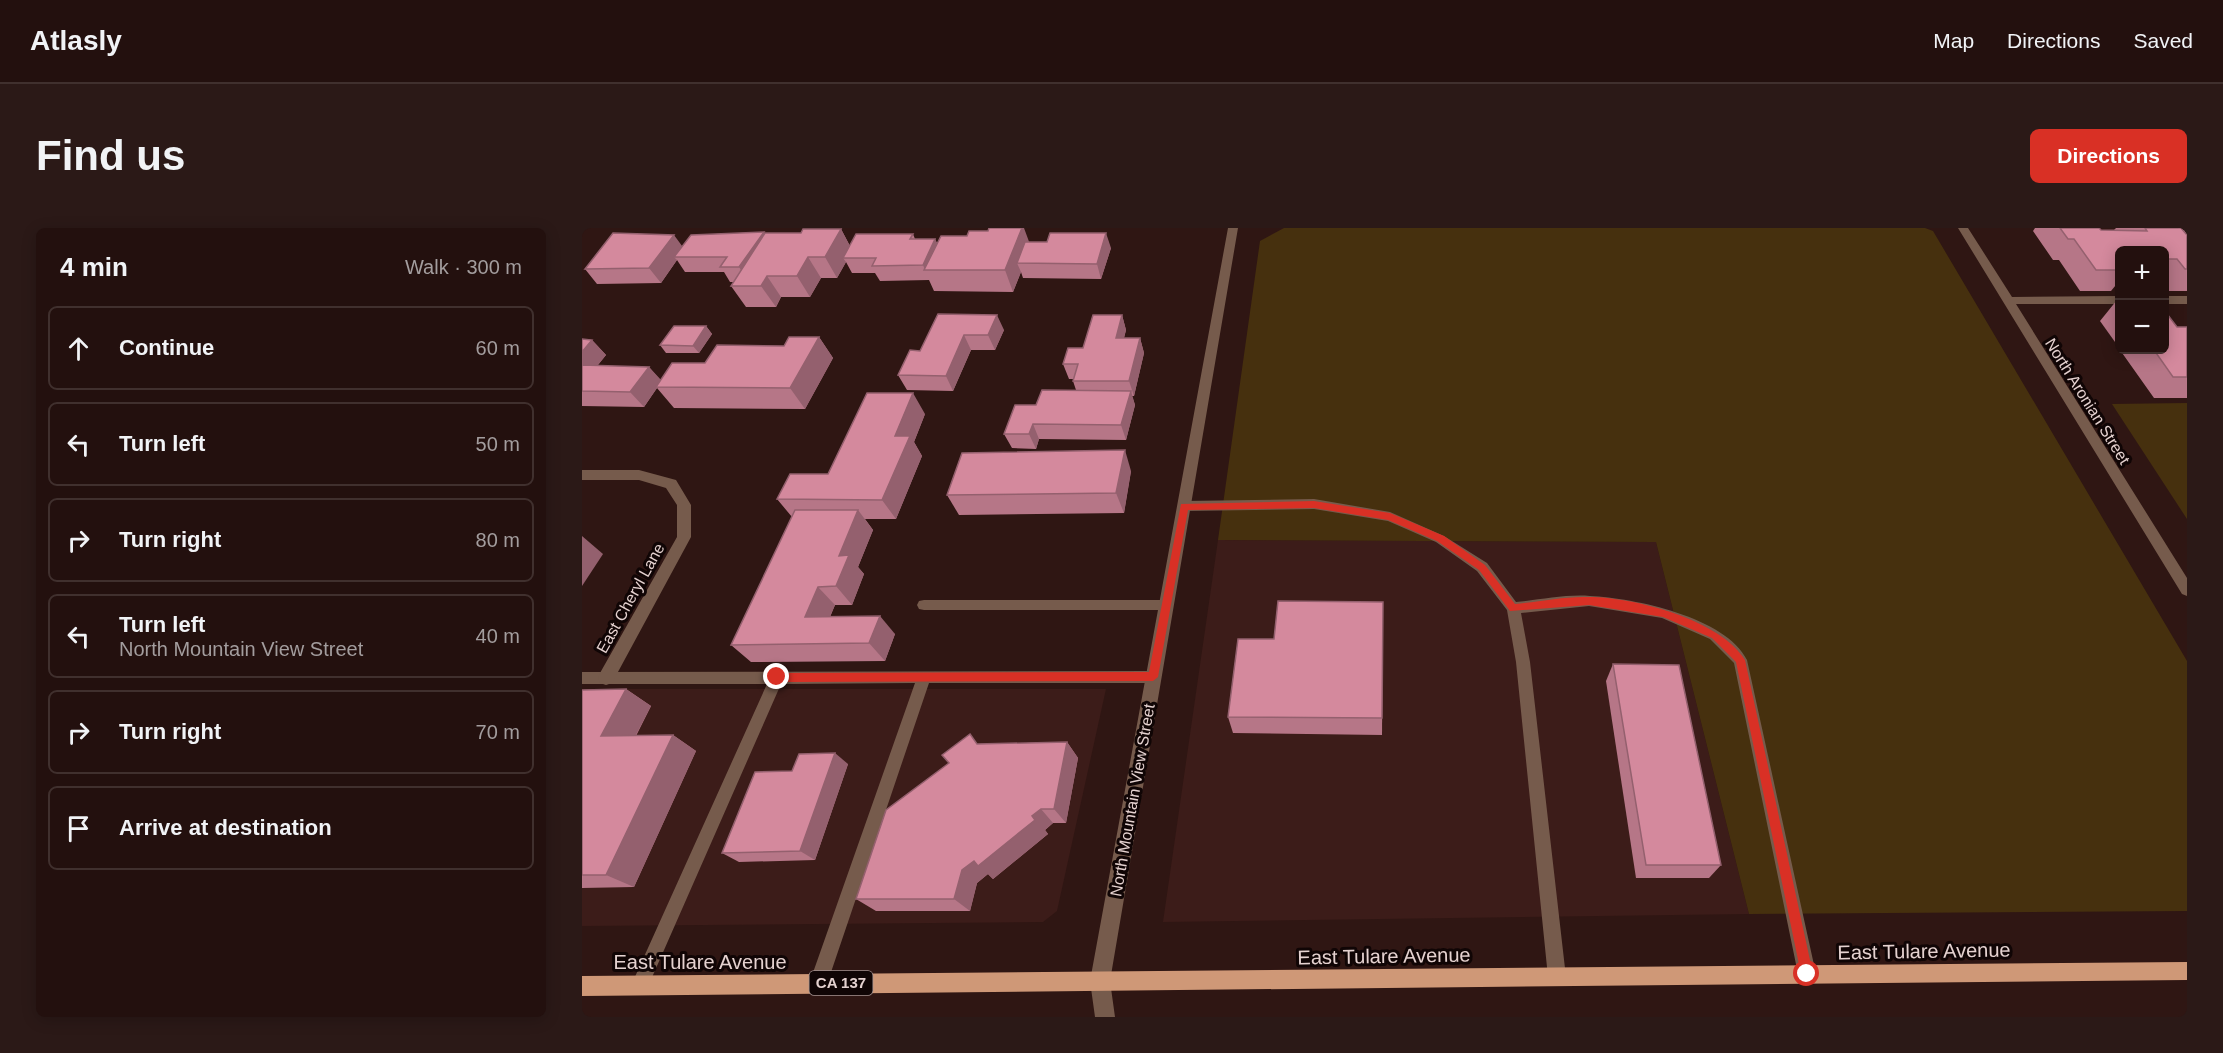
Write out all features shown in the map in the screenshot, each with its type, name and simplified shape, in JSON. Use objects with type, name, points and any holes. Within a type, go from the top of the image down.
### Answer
[{"type":"main road","name":"East Tulare Avenue","points":[[582,986],[2187,970]]},
{"type":"street","name":"North Mountain View Street","points":[[1105,1017],[1100,981],[1233,228]]},
{"type":"street","name":"North Aronian Street","points":[[1963,228],[2187,590]]},
{"type":"street","points":[[2007,301],[2115,300]]},
{"type":"street","points":[[2169,300],[2187,300]]},
{"type":"street","name":"East Cheryl Lane","points":[[582,475],[639,475],[671,484],[684,505],[684,537],[606,678]]},
{"type":"lane","points":[[1184,506],[1314,504],[1390,517],[1440,539],[1482,567],[1513,608],[1523,662],[1557,977]]},
{"type":"lane","points":[[1513,608],[1589,601],[1665,613],[1715,635],[1740,660],[1807,974]]},
{"type":"lane","points":[[924,605],[1166,605]]},
{"type":"lane","points":[[640,985],[777,677]]},
{"type":"lane","points":[[818,984],[924,677]]},
{"type":"lane","points":[[582,678],[1153,677]]},
{"type":"shaded area","points":[[1284,228],[1925,228],[1933,231],[2187,661],[2187,911],[1749,914],[1656,542],[1218,540],[1260,241]]},
{"type":"shaded area","points":[[2187,403],[2187,519],[2112,404]]},
{"type":"shaded area","points":[[1218,540],[1656,542],[1749,914],[1163,922]]},
{"type":"shaded area","points":[[582,689],[1106,689],[1057,911],[1043,922],[582,926]]},
{"type":"building","points":[[989,228],[1022,228],[1005,270],[924,270],[941,236],[967,236],[969,231],[988,231]]},
{"type":"building","points":[[2060,228],[2147,231],[2145,228],[2181,228],[2187,235],[2187,269],[2177,259],[2169,259],[2169,246],[2115,246],[2115,270],[2096,270],[2074,239],[2068,239]]},
{"type":"building","points":[[803,229],[841,229],[825,257],[808,257],[797,276],[767,276],[761,286],[731,286],[765,233],[801,233]]},
{"type":"building","points":[[764,232],[739,267],[720,267],[727,257],[674,257],[691,235]]},
{"type":"building","points":[[613,233],[674,235],[649,268],[585,269]]},
{"type":"building","points":[[1050,233],[1106,233],[1097,264],[1017,263],[1025,242],[1047,242]]},
{"type":"building","points":[[856,234],[913,234],[910,239],[935,239],[923,265],[872,266],[876,258],[843,258]]},
{"type":"building","points":[[938,314],[997,315],[988,335],[964,335],[946,376],[898,375],[910,350],[920,351]]},
{"type":"building","points":[[1093,315],[1122,315],[1116,338],[1140,338],[1129,381],[1073,381],[1078,364],[1063,364],[1068,348],[1083,348]]},
{"type":"building","points":[[2169,317],[2177,327],[2187,327],[2187,377],[2173,377],[2157,354],[2169,354]]},
{"type":"building","points":[[674,326],[706,326],[693,346],[660,345]]},
{"type":"building","points":[[789,337],[819,337],[790,388],[656,387],[672,363],[705,363],[717,345],[784,346]]},
{"type":"building","points":[[582,339],[592,340],[582,352]]},
{"type":"building","points":[[582,365],[649,367],[630,392],[582,391]]},
{"type":"building","points":[[1042,390],[1131,391],[1121,425],[1033,424],[1029,434],[1004,434],[1015,405],[1036,405]]},
{"type":"building","points":[[867,393],[913,393],[895,436],[910,436],[882,500],[777,499],[790,474],[828,474]]},
{"type":"building","points":[[1125,450],[1116,493],[947,495],[962,453]]},
{"type":"building","points":[[795,510],[858,510],[839,556],[849,555],[836,586],[818,587],[805,617],[880,616],[869,643],[731,645]]},
{"type":"building","points":[[1278,601],[1383,602],[1382,718],[1228,717],[1238,639],[1274,639]]},
{"type":"building","points":[[1613,664],[1679,665],[1721,865],[1646,865]]},
{"type":"building","points":[[626,689],[601,736],[673,735],[606,875],[582,875],[582,690]]},
{"type":"building","points":[[970,734],[977,744],[1067,742],[1054,809],[1041,809],[1032,816],[1035,820],[978,866],[974,861],[962,870],[954,899],[856,899],[886,810],[949,763],[942,755]]},
{"type":"building","points":[[835,753],[800,851],[722,853],[755,772],[792,771],[799,754]]},
{"type":"route","points":[[777,677],[1153,677],[1184,506],[1314,504],[1390,517],[1440,539],[1482,567],[1513,608],[1589,601],[1665,613],[1715,635],[1740,660],[1750,697],[1807,974]]}]
